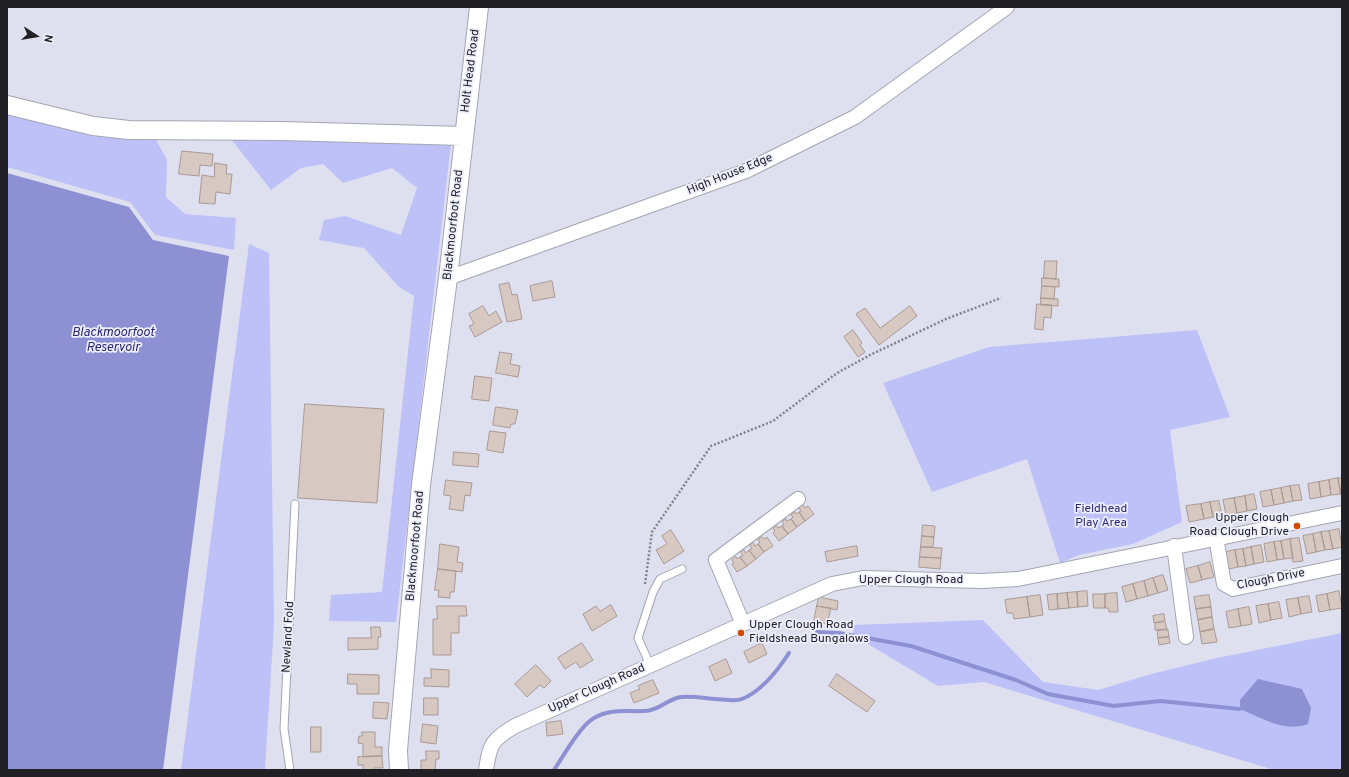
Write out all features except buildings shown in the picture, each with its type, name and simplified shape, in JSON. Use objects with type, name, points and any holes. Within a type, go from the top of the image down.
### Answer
[{"type":"street","name":"Holt Head Road","points":[[463,136],[479,7]]},
{"type":"street","name":"High House Edge","points":[[448,278],[746,171],[855,117],[1007,7]]},
{"type":"street","points":[[7,105],[93,126],[129,130],[282,131],[463,136]]},
{"type":"street","name":"Blackmoorfoot Road","points":[[399,770],[398,750],[421,485],[448,278],[463,136]]},
{"type":"street","points":[[743,624],[716,560],[798,499]]},
{"type":"street","name":"Upper Clough Road","points":[[486,770],[489,750],[498,737],[515,726],[832,584],[863,578],[982,582],[1018,579],[1095,565],[1174,546],[1342,513]]},
{"type":"street","name":"Clough Drive","points":[[1216,538],[1224,584],[1229,588],[1342,566]]},
{"type":"street","points":[[1174,546],[1186,637]]},
{"type":"lane","name":"Newland Fold","points":[[290,770],[284,729],[295,504]]},
{"type":"lane","points":[[650,666],[638,638],[653,592],[660,579],[682,569]]},
{"type":"path","points":[[645,588],[652,532],[711,446],[773,421],[837,373],[872,354],[946,319],[1001,298]]},
{"type":"green space","points":[[7,113],[100,132],[156,140],[167,160],[166,197],[185,214],[236,218],[234,250],[155,235],[130,202],[7,167]]},
{"type":"green space","points":[[231,139],[451,144],[396,622],[329,621],[331,595],[382,592],[414,296],[399,287],[364,248],[319,240],[324,220],[345,216],[401,235],[417,188],[392,168],[343,183],[323,164],[301,168],[271,190]]},
{"type":"green space","points":[[249,244],[269,253],[274,624],[265,770],[181,770]]},
{"type":"green space","name":"Fieldhead Play Area","points":[[1197,330],[1230,417],[1170,430],[1182,522],[1133,544],[1079,555],[1060,563],[1027,459],[932,492],[883,383],[989,347]]},
{"type":"green space","points":[[983,620],[1043,682],[1098,690],[1151,674],[1217,658],[1342,633],[1342,770],[1274,770],[984,682],[938,686],[853,635],[854,625]]},
{"type":"water","name":"Blackmoorfoot Reservoir","points":[[7,173],[129,207],[153,240],[229,256],[163,770],[7,770]]},
{"type":"water","points":[[1258,679],[1302,689],[1311,708],[1308,724],[1291,727],[1282,726],[1240,709],[1240,700]]},
{"type":"waterway","points":[[817,632],[839,633],[911,646],[1016,680],[1048,694],[1114,706],[1160,701],[1240,709]]},
{"type":"waterway","points":[[554,770],[583,727],[600,715],[619,711],[645,711],[655,709],[671,700],[681,697],[739,700],[756,691],[763,685],[775,673],[789,653]]},
{"type":"place","name":"Upper Clough Road Clough Drive","points":[[1297,526]]},
{"type":"place","name":"Upper Clough Road Fieldshead Bungalows","points":[[741,633]]}]
